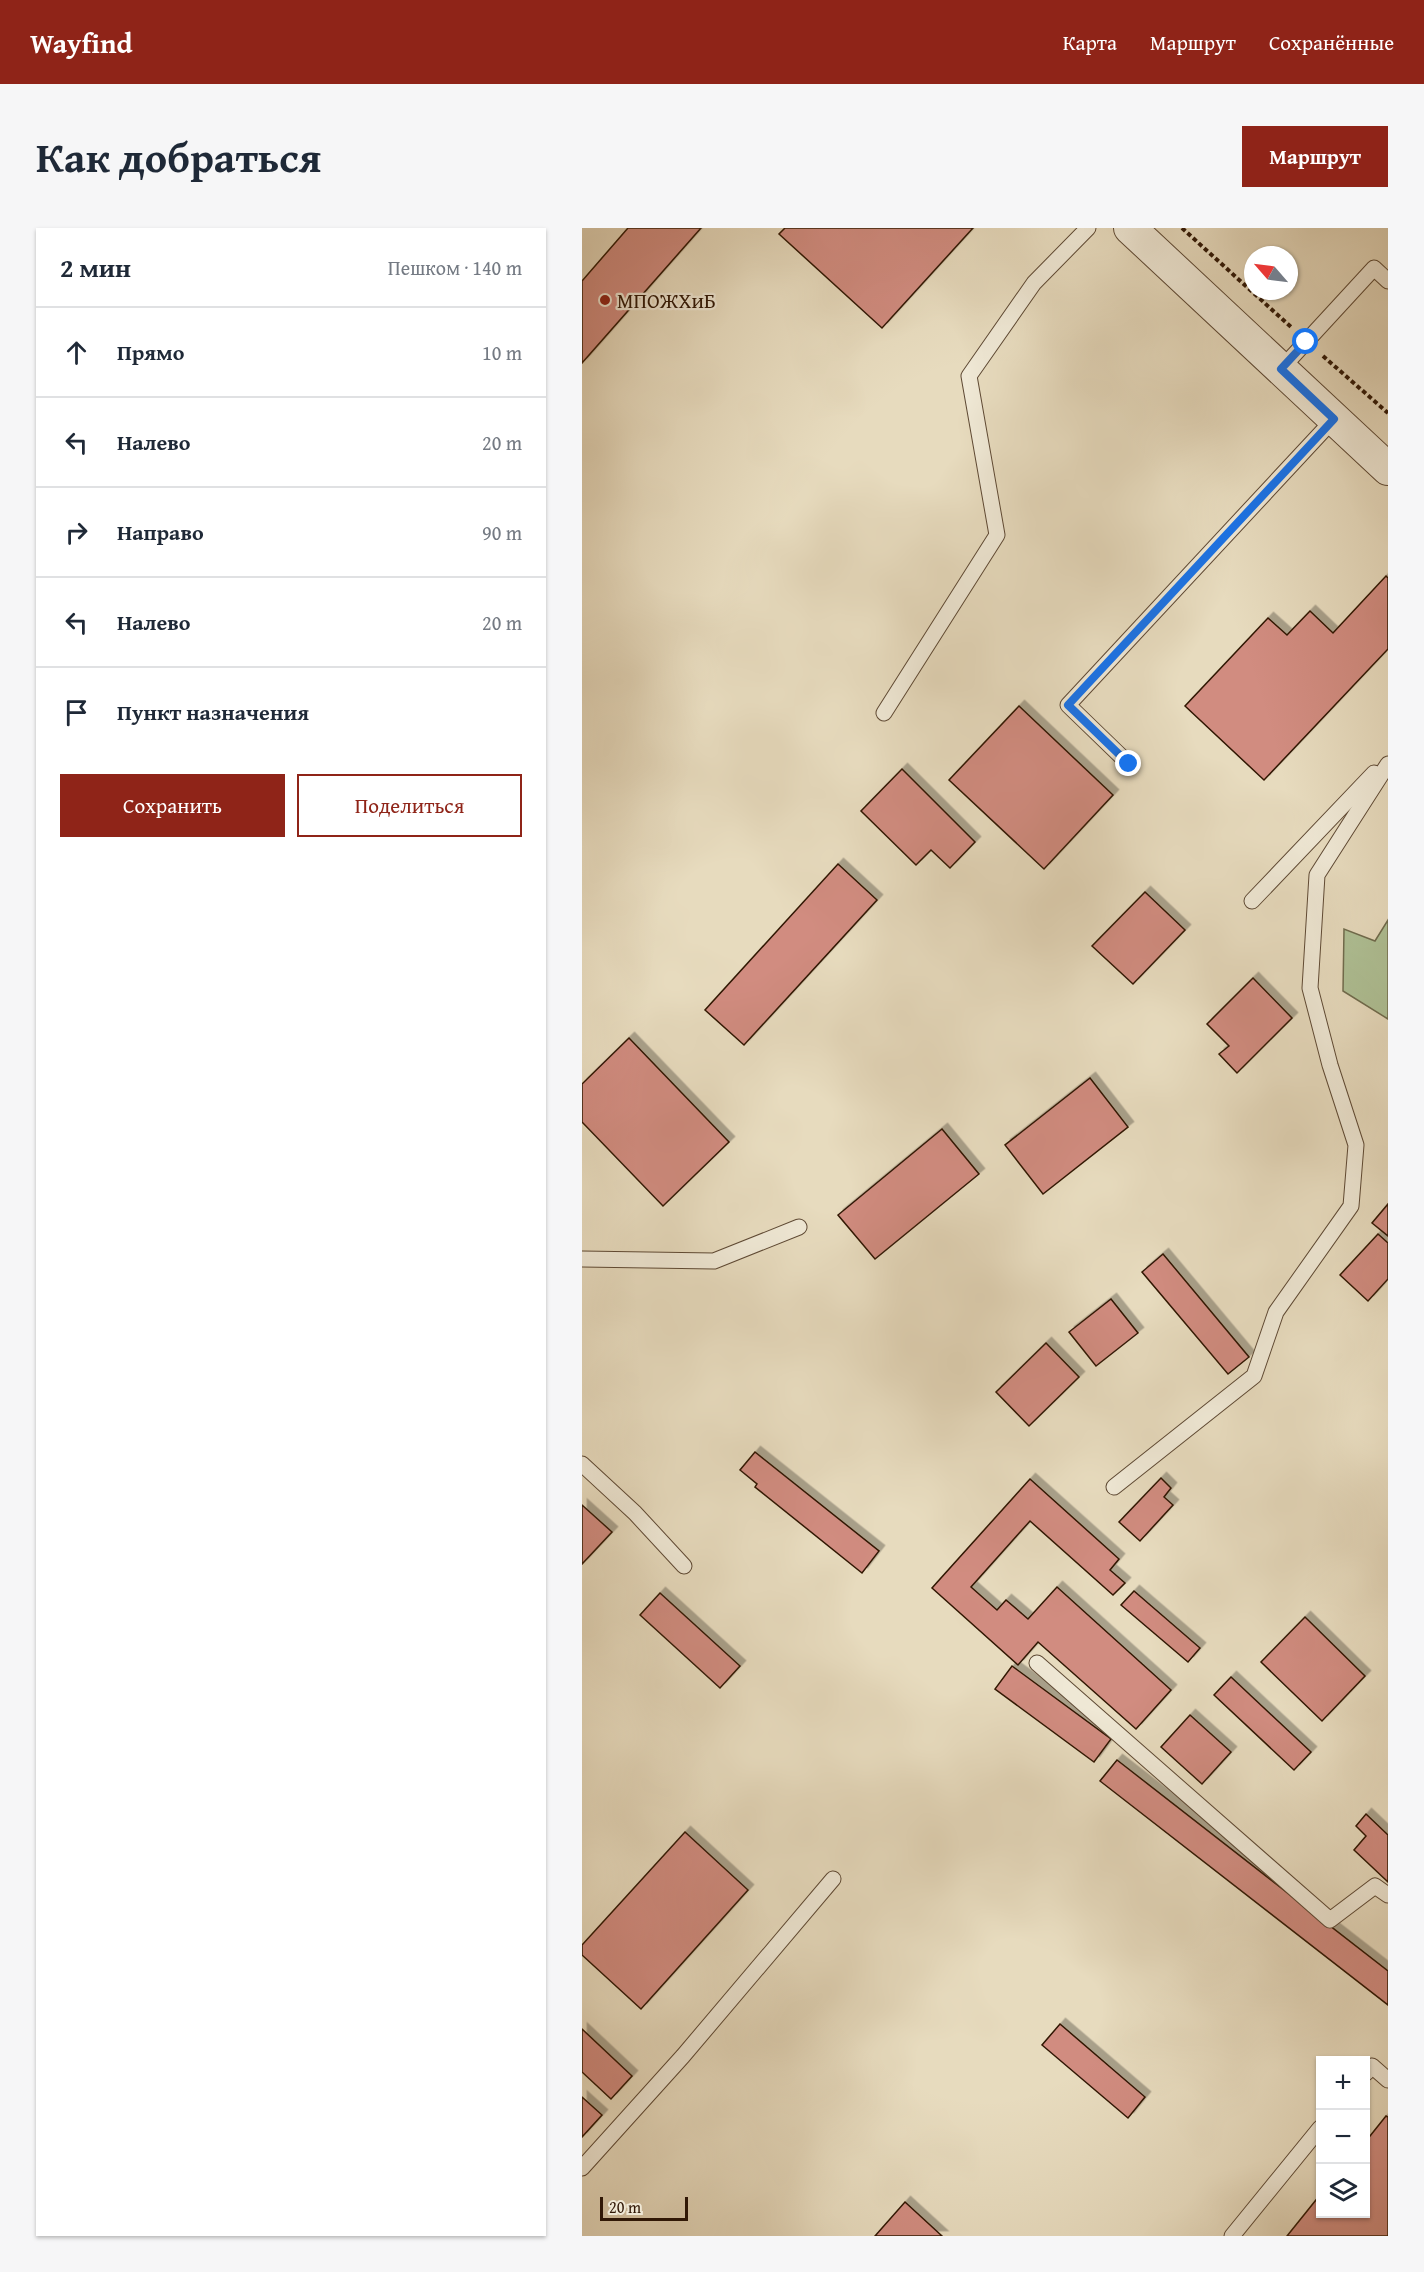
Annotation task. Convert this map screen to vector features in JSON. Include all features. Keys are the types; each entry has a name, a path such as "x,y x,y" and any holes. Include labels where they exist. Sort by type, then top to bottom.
{"street":[{"path":"1130,228 1388,469"}],"lane":[{"path":"884,713 998,535 969,376 1034,283 1088,228"},
{"path":"1281,369 1374,268 1388,281"},
{"path":"1129,764 1068,705 1334,419"},
{"path":"1252,902 1388,758"},
{"path":"1114,1487 1254,1376 1276,1312 1351,1206 1356,1145 1330,1065 1311,988 1317,875 1388,764"},
{"path":"582,1259 714,1261 799,1227"},
{"path":"582,1464 635,1514 684,1566"},
{"path":"1037,1663 1330,1920 1375,1886 1388,1895"},
{"path":"582,2168 683,2056 834,1879"},
{"path":"1370,2068 1372,2066 1388,2079"},
{"path":"1232,2236 1316,2133"}],"path":[{"path":"1182,228 1306,342 1388,413"}],"green space":[{"path":"1388,920 1388,1019 1343,991 1344,929 1375,941"}],"building":[{"path":"628,228 701,228 582,363 582,281"},
{"path":"785,228 973,228 882,328 779,234"},
{"path":"1386,576 1388,578 1388,649 1264,780 1185,706 1268,618 1287,635 1310,611 1333,633"},
{"path":"1019,706 1113,795 1044,869 949,780"},
{"path":"902,769 975,842 950,868 931,850 916,865 861,811"},
{"path":"838,864 877,900 744,1045 705,1010"},
{"path":"1145,892 1185,930 1133,984 1092,946"},
{"path":"1253,978 1292,1018 1237,1073 1219,1054 1229,1046 1207,1024"},
{"path":"629,1038 729,1142 663,1206 582,1122 582,1084"},
{"path":"1090,1078 1128,1127 1043,1194 1005,1145"},
{"path":"942,1129 979,1174 875,1259 838,1215"},
{"path":"1388,1204 1388,1236 1372,1223"},
{"path":"1378,1234 1388,1243 1388,1279 1368,1301 1340,1275"},
{"path":"1163,1254 1249,1357 1228,1374 1142,1272"},
{"path":"1111,1299 1138,1333 1096,1366 1069,1332"},
{"path":"1046,1343 1079,1377 1029,1426 996,1392"},
{"path":"755,1452 879,1551 862,1573 755,1487 757,1484 740,1470"},
{"path":"1161,1478 1171,1488 1164,1497 1173,1505 1140,1541 1119,1522"},
{"path":"1030,1479 1119,1559 1110,1570 1125,1583 1113,1595 1030,1521 971,1587 997,1610 1006,1600 1028,1619 1057,1587 1171,1690 1136,1729 1038,1642 1018,1665 932,1588"},
{"path":"582,1505 612,1532 582,1564"},
{"path":"1134,1591 1200,1648 1188,1662 1121,1605"},
{"path":"660,1593 740,1666 720,1688 640,1615"},
{"path":"1305,1617 1365,1676 1322,1721 1261,1662"},
{"path":"1012,1666 1111,1739 1094,1762 995,1689"},
{"path":"1231,1677 1311,1752 1294,1770 1214,1695"},
{"path":"1190,1715 1231,1752 1202,1784 1161,1747"},
{"path":"1117,1760 1388,1971 1388,2005 1100,1781"},
{"path":"1366,1814 1388,1835 1388,1882 1354,1850 1366,1836 1356,1826"},
{"path":"685,1832 748,1890 641,2009 582,1955 582,1945"},
{"path":"1060,2024 1145,2097 1128,2118 1042,2045"},
{"path":"582,2029 632,2076 611,2099 582,2072"},
{"path":"582,2097 602,2115 582,2137"},
{"path":"1386,2116 1388,2117 1388,2236 1287,2236 1316,2200 1316,2218 1370,2218 1370,2136"},
{"path":"905,2202 942,2236 875,2236"}],"place":[{"name":"МПОЖХиБ","path":"605,300"}],"route":[{"path":"1129,764 1068,705 1334,419 1281,369 1306,342"}]}
